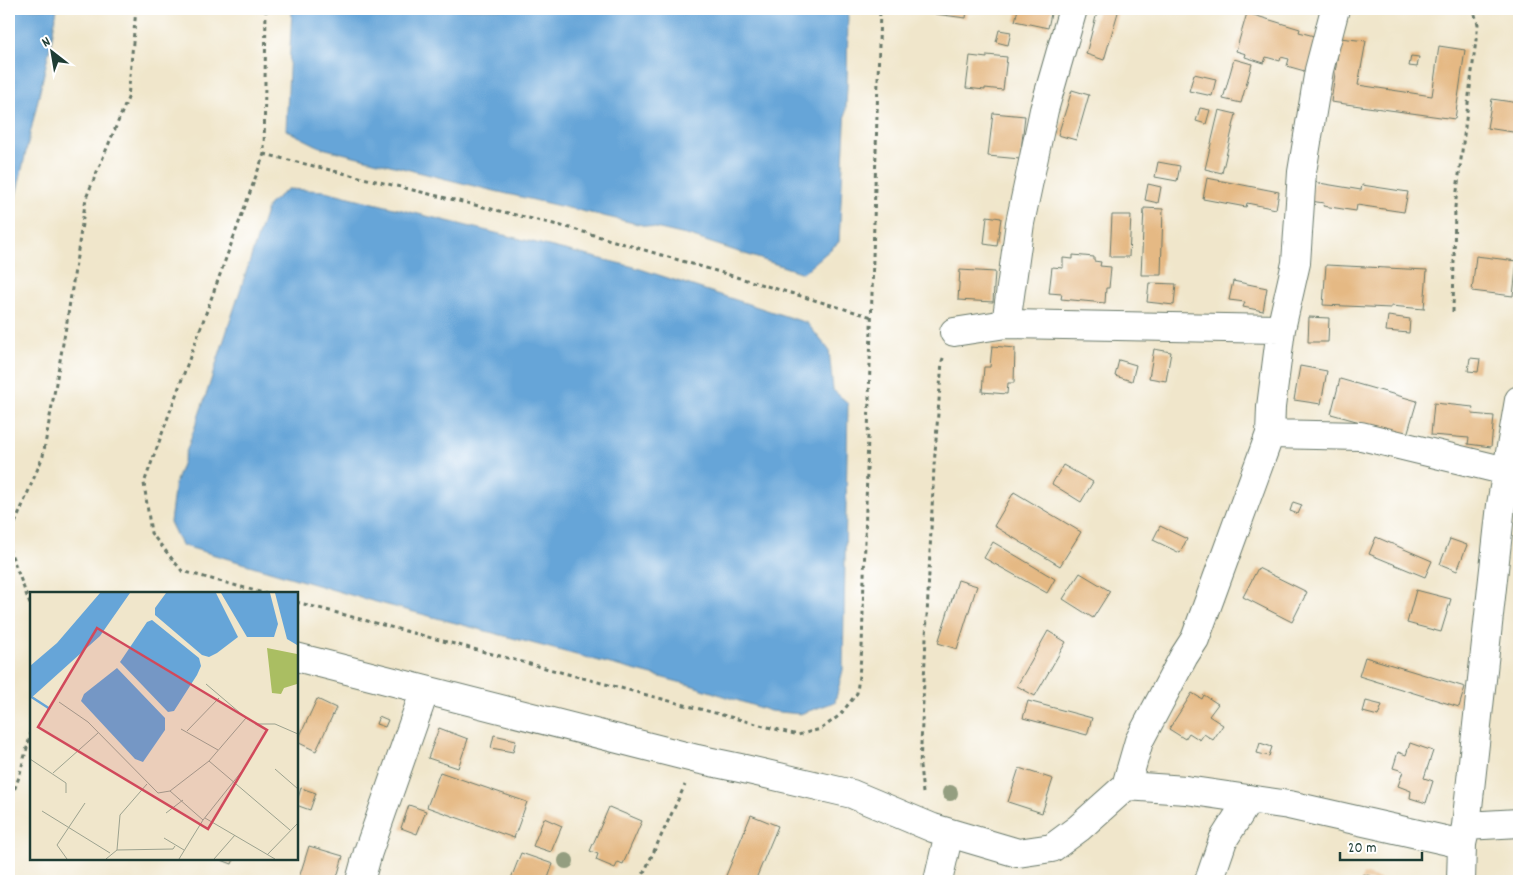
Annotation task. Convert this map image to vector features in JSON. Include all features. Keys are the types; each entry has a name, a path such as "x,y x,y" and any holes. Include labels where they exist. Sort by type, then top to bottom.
{"street":[{"path":"1006,324 1020,223 1044,110 1073,9"},
{"path":"298,658 697,759 852,794 941,830 1018,853 1052,848 1079,828 1126,786 1139,741 1195,639 1270,434 1271,407 1281,329 1296,263 1302,172 1319,70 1335,9"},
{"path":"954,332 1006,324 1281,329"},
{"path":"1461,881 1464,835 1501,506 1513,473 1519,400"},
{"path":"1270,434 1361,436 1513,473"},
{"path":"360,881 368,852 425,690"},
{"path":"1126,786 1186,790 1249,799 1464,835 1519,823"},
{"path":"1209,881 1223,840 1249,799"},
{"path":"938,881 941,830"}],"path":[{"path":"9,538 43,456 86,198 128,98 136,9"},
{"path":"260,592 182,571 151,533 144,483 264,154 266,9"},
{"path":"298,603 798,735 821,729 840,715 857,693 862,648 880,9"},
{"path":"1453,312 1454,207 1478,24 1473,9"},
{"path":"264,154 570,228 872,317"},
{"path":"941,830 925,802 920,757 934,466 942,361 954,332"},
{"path":"9,548 30,604"},
{"path":"9,804 19,777 30,737"},
{"path":"640,881 697,759"}],"water":[{"path":"9,9 57,9 15,200 9,216"},
{"path":"292,9 848,9 847,87 839,242 803,273 690,236 486,189 322,148 286,130"},
{"path":"288,189 325,191 634,267 807,323 829,350 833,390 848,403 843,670 835,702 800,714 770,711 690,685 361,598 181,545 170,522 175,484 268,205"}],"building":[{"path":"936,9 967,9 966,18 935,14"},
{"path":"1018,9 1052,9 1048,28 1015,21"},
{"path":"1098,9 1119,9 1104,60 1086,54"},
{"path":"1247,13 1300,29 1299,32 1318,37 1308,72 1287,66 1289,59 1281,57 1280,61 1266,57 1264,63 1245,57 1246,54 1236,51"},
{"path":"999,30 1011,32 1008,45 996,42"},
{"path":"1340,38 1366,41 1358,85 1432,96 1439,46 1465,50 1455,119 1331,102"},
{"path":"987,55 1007,57 1003,90 966,88 970,56 987,58"},
{"path":"1411,56 1419,57 1417,67 1409,66"},
{"path":"1234,59 1252,64 1241,103 1223,99"},
{"path":"1194,74 1216,79 1212,96 1189,91"},
{"path":"1072,90 1089,95 1076,140 1058,135"},
{"path":"1492,99 1519,103 1519,133 1487,128"},
{"path":"1200,108 1210,110 1206,124 1196,121"},
{"path":"1219,110 1236,114 1222,173 1205,169"},
{"path":"993,113 1025,116 1020,159 988,156"},
{"path":"1158,162 1180,166 1177,181 1155,177"},
{"path":"1207,178 1279,192 1276,209 1247,203 1246,207 1203,199"},
{"path":"1313,182 1361,190 1362,185 1408,192 1404,212 1357,205 1356,211 1323,206 1324,203 1310,201"},
{"path":"1148,184 1161,187 1158,203 1145,200"},
{"path":"1144,208 1163,209 1161,275 1141,275"},
{"path":"1112,215 1131,215 1129,257 1110,257"},
{"path":"987,216 1001,218 997,246 984,244"},
{"path":"1073,255 1094,257 1094,261 1101,262 1100,266 1111,267 1105,303 1061,299 1062,294 1049,293 1052,267 1063,268 1063,258 1073,259"},
{"path":"1476,256 1517,261 1513,296 1472,291"},
{"path":"1326,265 1427,270 1424,309 1391,306 1391,308 1323,305"},
{"path":"960,270 995,272 993,302 958,300"},
{"path":"1233,281 1267,288 1263,311 1243,307 1245,302 1229,300"},
{"path":"1149,283 1176,284 1174,305 1147,302"},
{"path":"1388,316 1410,319 1409,333 1386,331"},
{"path":"1309,317 1329,318 1328,342 1308,342"},
{"path":"992,346 1015,348 1014,383 1008,383 1007,394 982,392 984,367 990,367"},
{"path":"1154,349 1171,352 1166,381 1149,378"},
{"path":"1470,358 1480,359 1478,372 1468,371"},
{"path":"1119,360 1136,365 1132,381 1115,376"},
{"path":"1300,366 1327,371 1321,404 1294,400"},
{"path":"1340,379 1417,401 1407,435 1331,414"},
{"path":"1434,403 1473,407 1472,414 1494,416 1491,447 1468,444 1469,438 1431,435"},
{"path":"1063,465 1093,482 1081,502 1052,484"},
{"path":"1014,492 1081,532 1060,566 994,526"},
{"path":"1293,502 1302,505 1298,514 1290,511"},
{"path":"1160,526 1187,539 1180,553 1153,540"},
{"path":"1376,537 1432,561 1425,577 1369,554"},
{"path":"1450,539 1467,545 1457,571 1440,564"},
{"path":"993,542 1055,579 1047,593 984,558"},
{"path":"1258,568 1307,592 1292,622 1243,597"},
{"path":"1080,573 1110,591 1093,618 1063,599"},
{"path":"958,580 977,586 957,649 938,643"},
{"path":"1416,590 1451,599 1441,632 1407,623"},
{"path":"1048,631 1066,642 1035,696 1017,686"},
{"path":"1365,657 1465,687 1459,707 1359,676"},
{"path":"1192,693 1202,699 1204,695 1218,704 1209,716 1223,725 1213,740 1204,734 1200,740 1189,733 1185,739 1169,729"},
{"path":"317,699 336,708 316,751 298,742"},
{"path":"1028,701 1092,718 1087,735 1023,718"},
{"path":"1366,701 1382,705 1378,716 1363,712"},
{"path":"379,716 388,720 385,727 376,724"},
{"path":"439,728 468,739 458,768 428,758"},
{"path":"494,735 516,740 513,752 491,748"},
{"path":"1260,743 1272,747 1269,756 1257,753"},
{"path":"1410,743 1433,751 1424,778 1433,781 1426,803 1410,798 1411,791 1398,786 1403,771 1393,768 1398,752 1406,755"},
{"path":"1019,768 1053,779 1042,813 1008,802"},
{"path":"440,772 527,802 514,838 427,807"},
{"path":"301,788 316,793 310,810 298,806"},
{"path":"409,805 426,811 417,834 401,828"},
{"path":"609,807 642,821 623,864 618,862 615,868 596,860 598,854 590,851"},
{"path":"751,815 778,826 755,881 733,881 725,878"},
{"path":"544,818 562,826 551,852 533,846"},
{"path":"309,846 343,856 336,881 298,881"},
{"path":"521,853 553,864 547,881 510,881"},
{"path":"222,860 234,860 232,864"},
{"path":"1363,874 1386,881 1361,881"}]}
